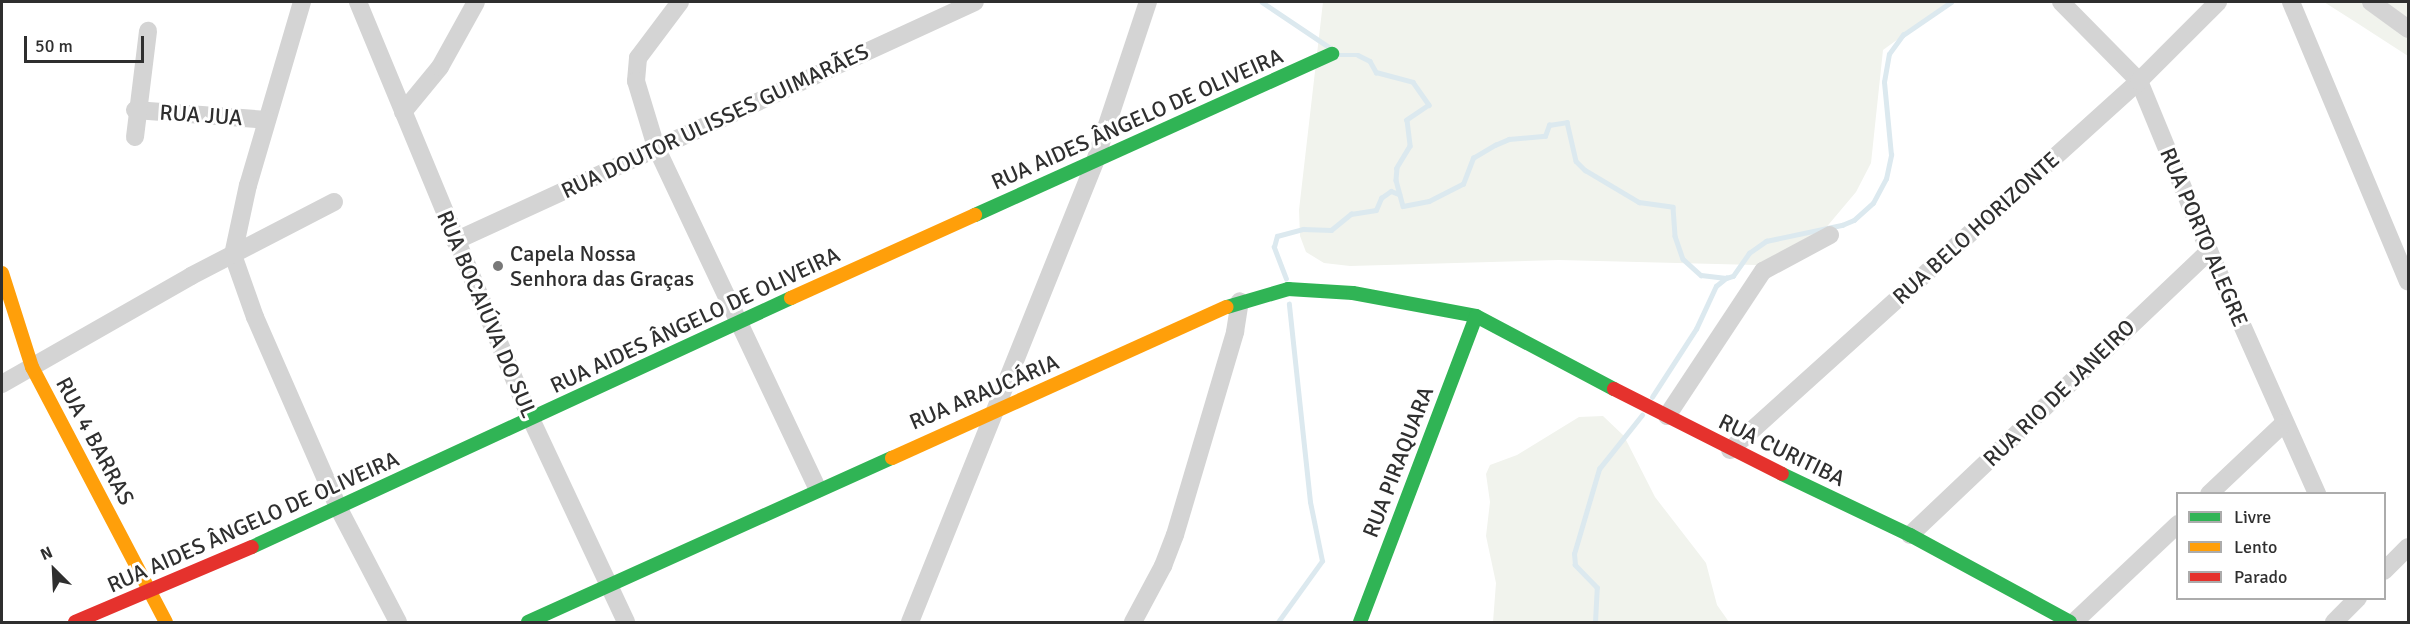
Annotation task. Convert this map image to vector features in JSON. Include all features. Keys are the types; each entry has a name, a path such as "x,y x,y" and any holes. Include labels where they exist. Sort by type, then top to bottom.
{"street":[{"path":"302,2 248,185 233,255 255,317 339,509 398,622"},
{"name":"RUA BOCAIÚVA DO SUL","path":"358,2 455,241 531,419 610,583 626,622"},
{"path":"402,112 440,67 476,2"},
{"path":"680,2 638,58 636,81 656,147 818,489"},
{"name":"RUA DOUTOR ULISSES GUIMARÃES","path":"455,241 975,2"},
{"path":"910,622 1095,161 1148,2"},
{"name":"RUA PORTO ALEGRE","path":"2061,2 2139,81 2209,251 2316,492"},
{"name":"RUA BELO HORIZONTE","path":"1730,450 2139,81 2218,2"},
{"path":"2291,2 2409,282"},
{"path":"2371,2 2409,29"},
{"path":"135,137 135,110 148,31"},
{"name":"RUA AIDES ÂNGELO DE OLIVEIRA","path":"75,622 339,509 739,321 1332,54"},
{"name":"RUA JUA","path":"135,110 267,120"},
{"path":"2,384 233,255 334,202"},
{"path":"1666,416 1763,271 1830,235"},
{"name":"RUA RIO DE JANEIRO","path":"1910,535 2209,251"},
{"name":"RUA 4 BARRAS","path":"2,273 32,367 166,622"},
{"name":"RUA ARAUCÁRIA","path":"528,622 996,408 1240,301 1274,290 1353,293 1476,316"},
{"path":"1133,622 1163,566 1175,535 1234,332 1240,301"},
{"name":"RUA CURITIBA","path":"1476,316 1730,450 1910,535 2072,622"},
{"name":"RUA PIRAQUARA","path":"1360,622 1476,316"},
{"path":"2211,492 2284,423"},
{"path":"2072,622 2176,526"},
{"path":"2386,570 2409,547"},
{"path":"2334,622 2354,600"}],"shaded area":[{"path":"1323,2 1949,2 1883,50 1871,163 1856,192 1824,230 1781,260 1756,265 1559,260 1350,266 1324,263 1306,252 1300,236 1299,210"},
{"path":"2324,2 2408,2 2408,56 2357,23"},
{"path":"1603,416 1624,436 1655,497 1706,563 1717,605 1729,622 1493,622 1496,583 1486,536 1490,502 1486,474 1490,465 1517,455 1579,417"}],"waterway":[{"path":"1262,2 1329,47"},
{"path":"1340,55 1358,55 1370,61 1376,72 1413,82 1429,105 1407,120 1410,146 1397,168 1396,180 1403,206 1429,201 1463,184 1473,158 1495,145 1509,139 1545,136 1549,125 1567,122 1576,161 1585,170 1639,202 1673,207 1675,236 1683,259 1701,275 1726,278 1733,276 1749,253 1766,241 1842,225 1854,220 1873,203 1886,179 1891,155 1884,82 1889,54 1903,35 1951,2"},
{"path":"1286,279 1274,247 1277,236 1303,229 1331,230 1351,214 1376,210 1381,198 1391,191 1399,194"},
{"path":"1652,397 1696,329 1716,286 1726,278"},
{"path":"1278,622 1322,561 1310,502 1289,304"},
{"path":"1595,622 1597,588 1575,565 1574,554 1599,469 1642,415"}],"traffic: fast":[{"path":"975,215 1332,54"},
{"path":"1227,307 1288,289 1353,293 1476,316 1614,389"},
{"path":"252,547 791,298"},
{"path":"1360,622 1476,316"},
{"path":"528,622 892,458"},
{"path":"1782,474 1910,535 2070,622"}],"traffic: slow":[{"path":"791,298 975,215"},
{"path":"2,273 32,367 166,622"},
{"path":"892,458 1227,307"}],"traffic: jam":[{"path":"1614,389 1782,474"},
{"path":"75,622 252,547"}],"place":[{"name":"Capela Nossa Senhora das Graças","path":"498,266"}]}
